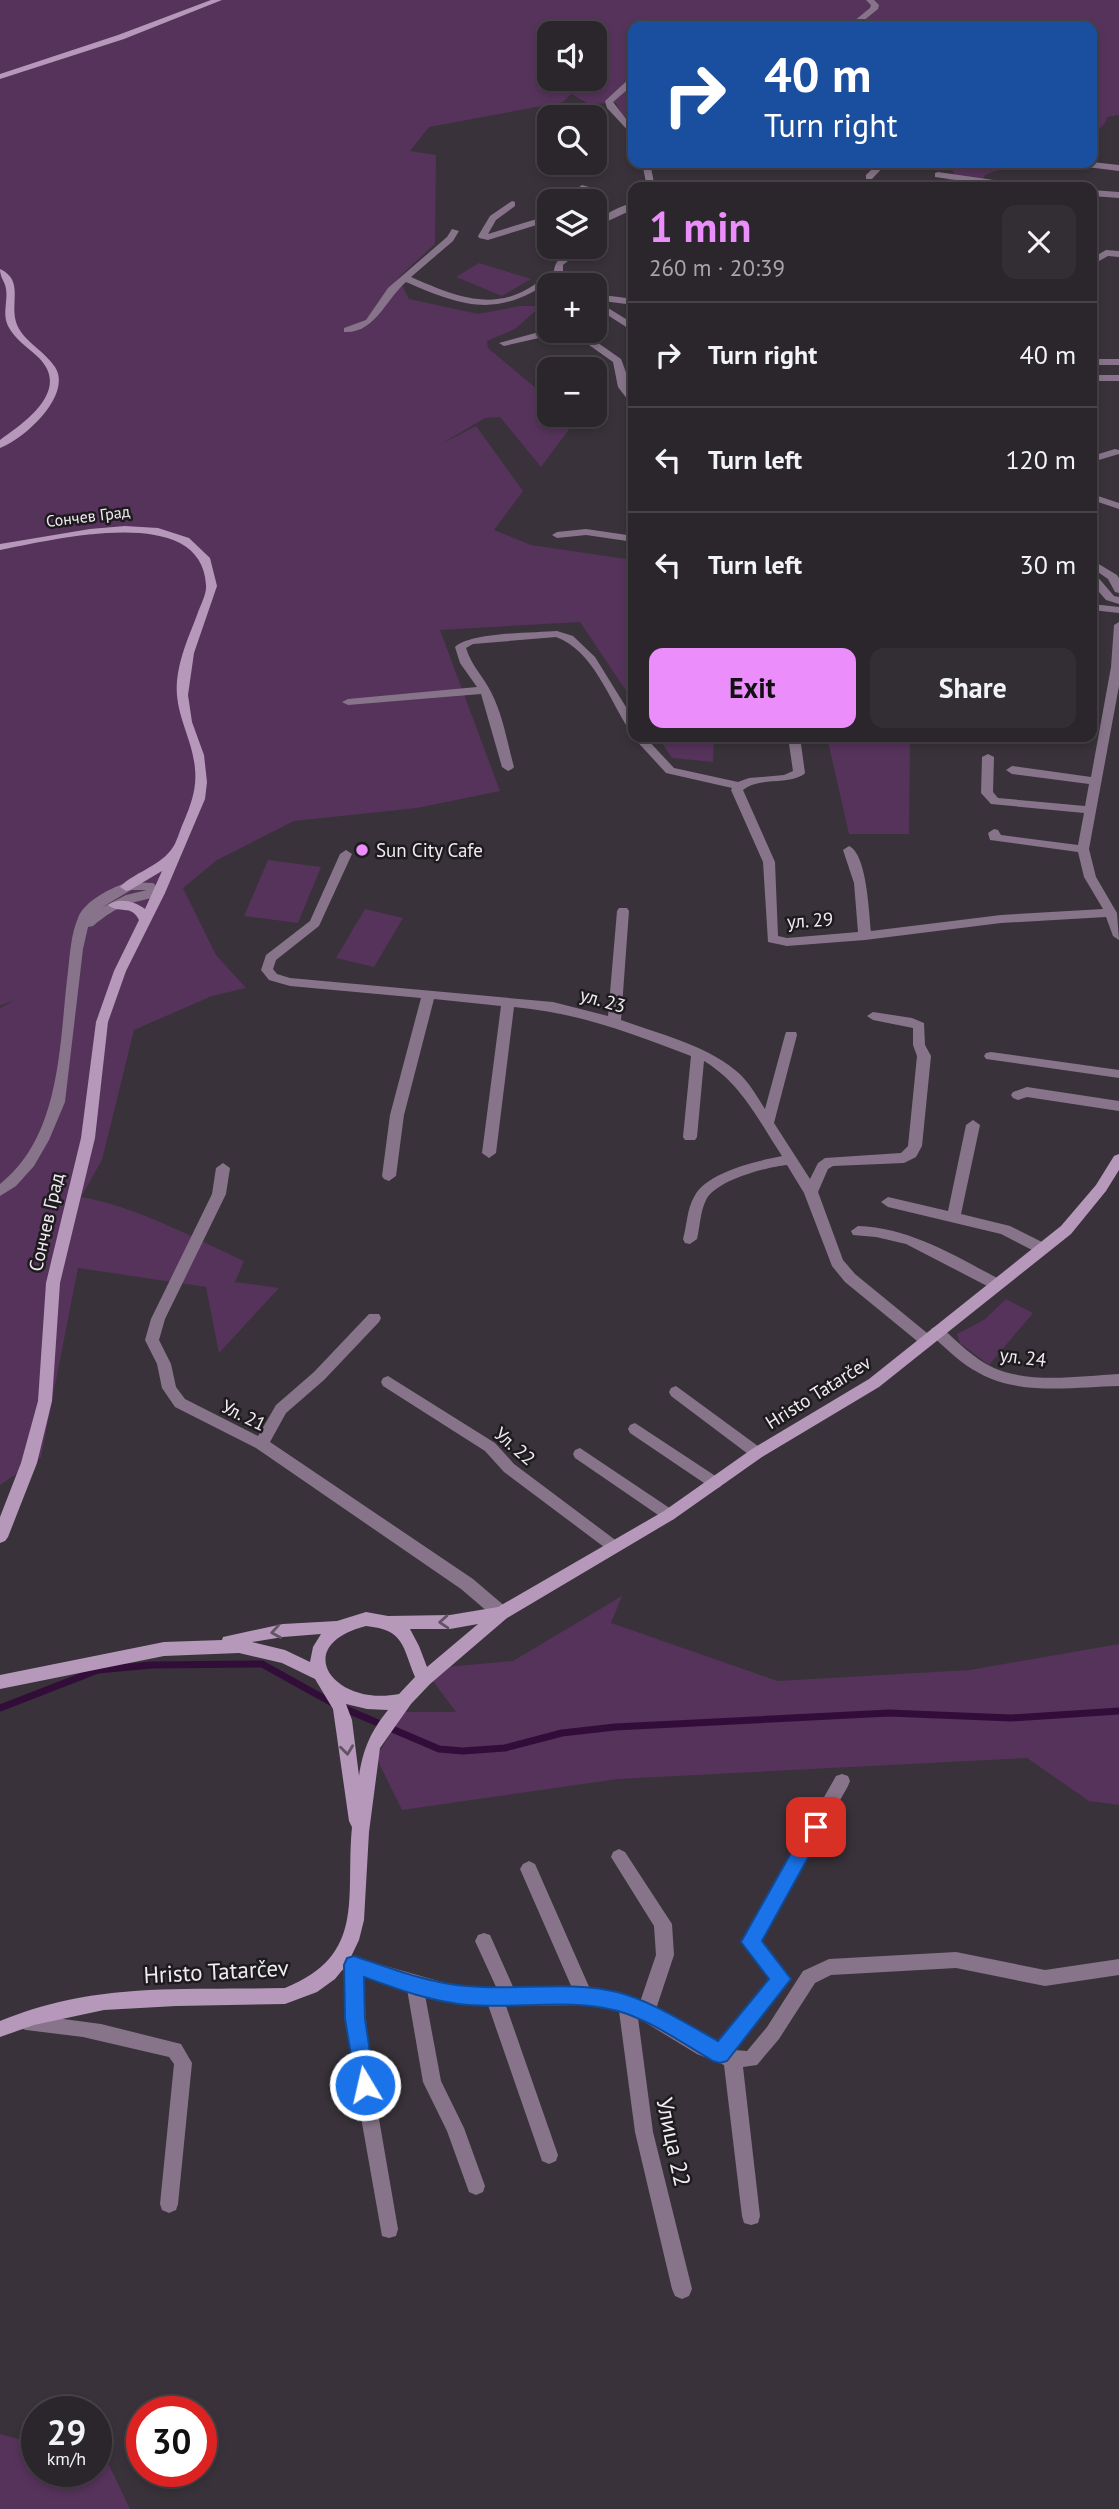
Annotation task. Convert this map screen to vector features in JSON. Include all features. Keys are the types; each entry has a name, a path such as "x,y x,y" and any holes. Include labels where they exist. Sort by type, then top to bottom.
{"main road":[{"path":"0,77 121,37 218,0"},
{"path":"0,272 10,281 13,290 9,318 14,329 46,360 55,376 55,390 47,405 31,422 0,445"},
{"name":"Сончев Град","path":"0,547 120,529 148,529 170,534 192,544 208,561 212,586 185,666 182,697 201,756 203,783 191,823 120,971 102,1022 89,1138 53,1283 45,1401 29,1463 0,1537"},
{"path":"127,887 154,872 180,846"},
{"path":"114,905 134,906 142,911 145,920"},
{"name":"Hristo Tatarčev","path":"424,1679 501,1613 669,1516 757,1453 857,1394 1066,1230 1084,1211 1119,1159"},
{"name":"Hristo Tatarčev","path":"386,1621 450,1622 501,1613"},
{"path":"0,1682 164,1649 215,1647 260,1649 285,1657 323,1680 349,1700 377,1703 405,1699 424,1679 412,1642 397,1626 386,1621 356,1620 338,1628 322,1644 318,1654 323,1680"},
{"path":"215,1647 274,1631 313,1626 338,1628"},
{"name":"Hristo Tatarčev","path":"323,1680 341,1707 360,1836"},
{"name":"Hristo Tatarčev","path":"0,2029 56,2009 104,2001 285,1996 310,1989 347,1963 358,1906 360,1836 372,1748 405,1699"}],"street":[{"path":"858,21 874,9 875,5 870,0"},
{"path":"628,84 610,101 610,106 628,123"},
{"path":"1097,165 1119,168"},
{"path":"869,177 878,168"},
{"path":"938,175 987,182"},
{"path":"1097,193 1119,195"},
{"path":"512,204 494,218 482,236 488,237 537,222"},
{"path":"607,218 628,208"},
{"path":"347,330 369,322 391,290 450,239 455,231"},
{"path":"1097,259 1106,253 1119,254"},
{"path":"558,272 559,264 565,259"},
{"path":"406,278 449,295 486,303 516,298 537,290"},
{"path":"607,299 628,301"},
{"path":"607,311 628,325"},
{"path":"504,343 537,335"},
{"path":"594,343 618,362 628,393"},
{"path":"1097,362 1119,362"},
{"path":"1097,378 1119,378"},
{"path":"1097,457 1115,452"},
{"path":"1097,499 1119,506"},
{"path":"557,535 586,532 628,538"},
{"path":"1097,567 1113,578 1119,590"},
{"path":"1097,583 1110,598 1119,601"},
{"path":"1097,608 1119,610"},
{"path":"1119,625 1117,667 1083,849 1090,877 1112,907 1119,936"},
{"path":"508,767 483,690 468,671 460,647 463,644 513,636 564,635 587,652 628,719"},
{"path":"348,702 483,690"},
{"path":"644,742 670,771 739,786 797,775 800,770 795,742"},
{"path":"988,757 987,793 995,801 1089,810"},
{"path":"1012,770 1095,781"},
{"name":"ул. 29","path":"739,786 739,798 769,862 772,939 787,942 865,936 1112,907"},
{"path":"994,833 1000,839 1083,849"},
{"path":"849,850 860,883 865,936"},
{"name":"ул. 23","path":"346,854 315,923 270,958 267,970 273,977 290,982 428,997 553,1006 614,1022 698,1054 732,1074 791,1160 811,1192 838,1262 850,1278 932,1336"},
{"path":"0,1191 17,1180 29,1165 50,1125 58,1102 82,922 90,910 108,896 127,887 149,886 159,893"},
{"path":"82,931 114,905 138,896 159,893"},
{"path":"614,1022 623,911"},
{"path":"389,1176 397,1115 428,997"},
{"path":"489,1153 508,1002"},
{"path":"811,1192 823,1166 830,1161 904,1158 911,1154 915,1146 924,1056 919,1045 919,1026 912,1022 873,1016"},
{"path":"766,1125 791,1035"},
{"path":"690,1138 698,1054"},
{"path":"991,1056 1119,1074"},
{"path":"1018,1095 1034,1093 1119,1106"},
{"path":"953,1218 973,1125"},
{"path":"690,1239 701,1196 708,1187 771,1162 791,1160"},
{"name":"Ул. 21","path":"223,1168 219,1194 163,1307 152,1340 164,1364 169,1388 180,1403 261,1444 444,1568 501,1613"},
{"path":"888,1202 1005,1230 1041,1248"},
{"path":"858,1231 877,1230 898,1236 996,1284"},
{"path":"261,1444 281,1409 319,1376 374,1318"},
{"name":"ул. 24","path":"932,1336 998,1376 1070,1381 1119,1380"},
{"name":"Ул. 22","path":"388,1382 490,1447 509,1468 613,1546"},
{"path":"676,1392 757,1453"},
{"path":"635,1429 715,1483"},
{"path":"580,1454 669,1516"},
{"path":"751,2216 727,2057 781,1979 751,1942 842,1781"},
{"path":"619,1857 663,1924 665,1955 646,2011"},
{"path":"529,1869 585,1997"},
{"path":"484,1941 549,2155"},
{"path":"389,2229 360,2061 347,1963 415,1986 502,1998 585,1997 627,2004 646,2011 727,2057 751,2059 773,2033 809,1977 829,1967 956,1960 1045,1978 1119,1967"},
{"path":"415,1986 432,2082 455,2128 476,2186"},
{"name":"Улица 22","path":"627,2004 644,2132 682,2289"},
{"path":"18,2021 84,2027 174,2050 181,2055 183,2063 169,2204"}],"shaded area":[{"path":"0,0 1119,0 1119,115 1107,117 1097,132 1097,21 628,21 628,116 624,117 616,103 589,104 571,94 563,102 429,127 410,151 436,155 435,244 398,278 409,299 478,314 520,306 537,306 537,310 515,329 487,341 488,348 537,389 537,427 571,427 541,467 500,417 485,418 441,444 476,426 523,491 494,530 531,545 628,559 628,694 580,622 440,630 500,791 417,808 294,821 217,860 183,888 216,955 246,988 212,996 134,1030 102,1160 81,1197 144,1215 244,1261 235,1282 279,1288 219,1353 206,1287 78,1268 41,1457 0,1485 0,1008 15,1000 0,1006"},
{"path":"950,168 1004,168 985,175 982,182 945,182 954,173"},
{"path":"479,263 531,279 502,296 456,277"},
{"path":"661,742 714,742 713,762 672,758"},
{"path":"828,742 910,742 909,834 849,834"},
{"path":"268,860 321,867 298,923 244,916"},
{"path":"365,909 403,918 374,967 336,958"},
{"path":"1006,1299 1033,1313 989,1365 960,1343 957,1334 984,1320"},
{"path":"622,1596 611,1623 778,1681 970,1670 1119,1644 1119,1805 1089,1801 1027,1758 618,1779 402,1810 376,1757 404,1712 456,1712 424,1669 513,1661"},
{"path":"0,2434 21,2440 21,2487 112,2487 112,2471 130,2509 0,2509"}],"waterway":[{"path":"0,1708 98,1670 152,1665 262,1664 334,1704"},
{"path":"343,1708 439,1749 463,1751 505,1748 562,1733 615,1727 889,1713 1011,1718 1119,1711"}],"place":[{"name":"Sun City Cafe","path":"362,850"}],"route":[{"path":"365,2085 355,2019 354,1965 415,1986 466,1996 585,1997 615,2001 646,2011 720,2054 781,1979 751,1942 816,1827"}]}
